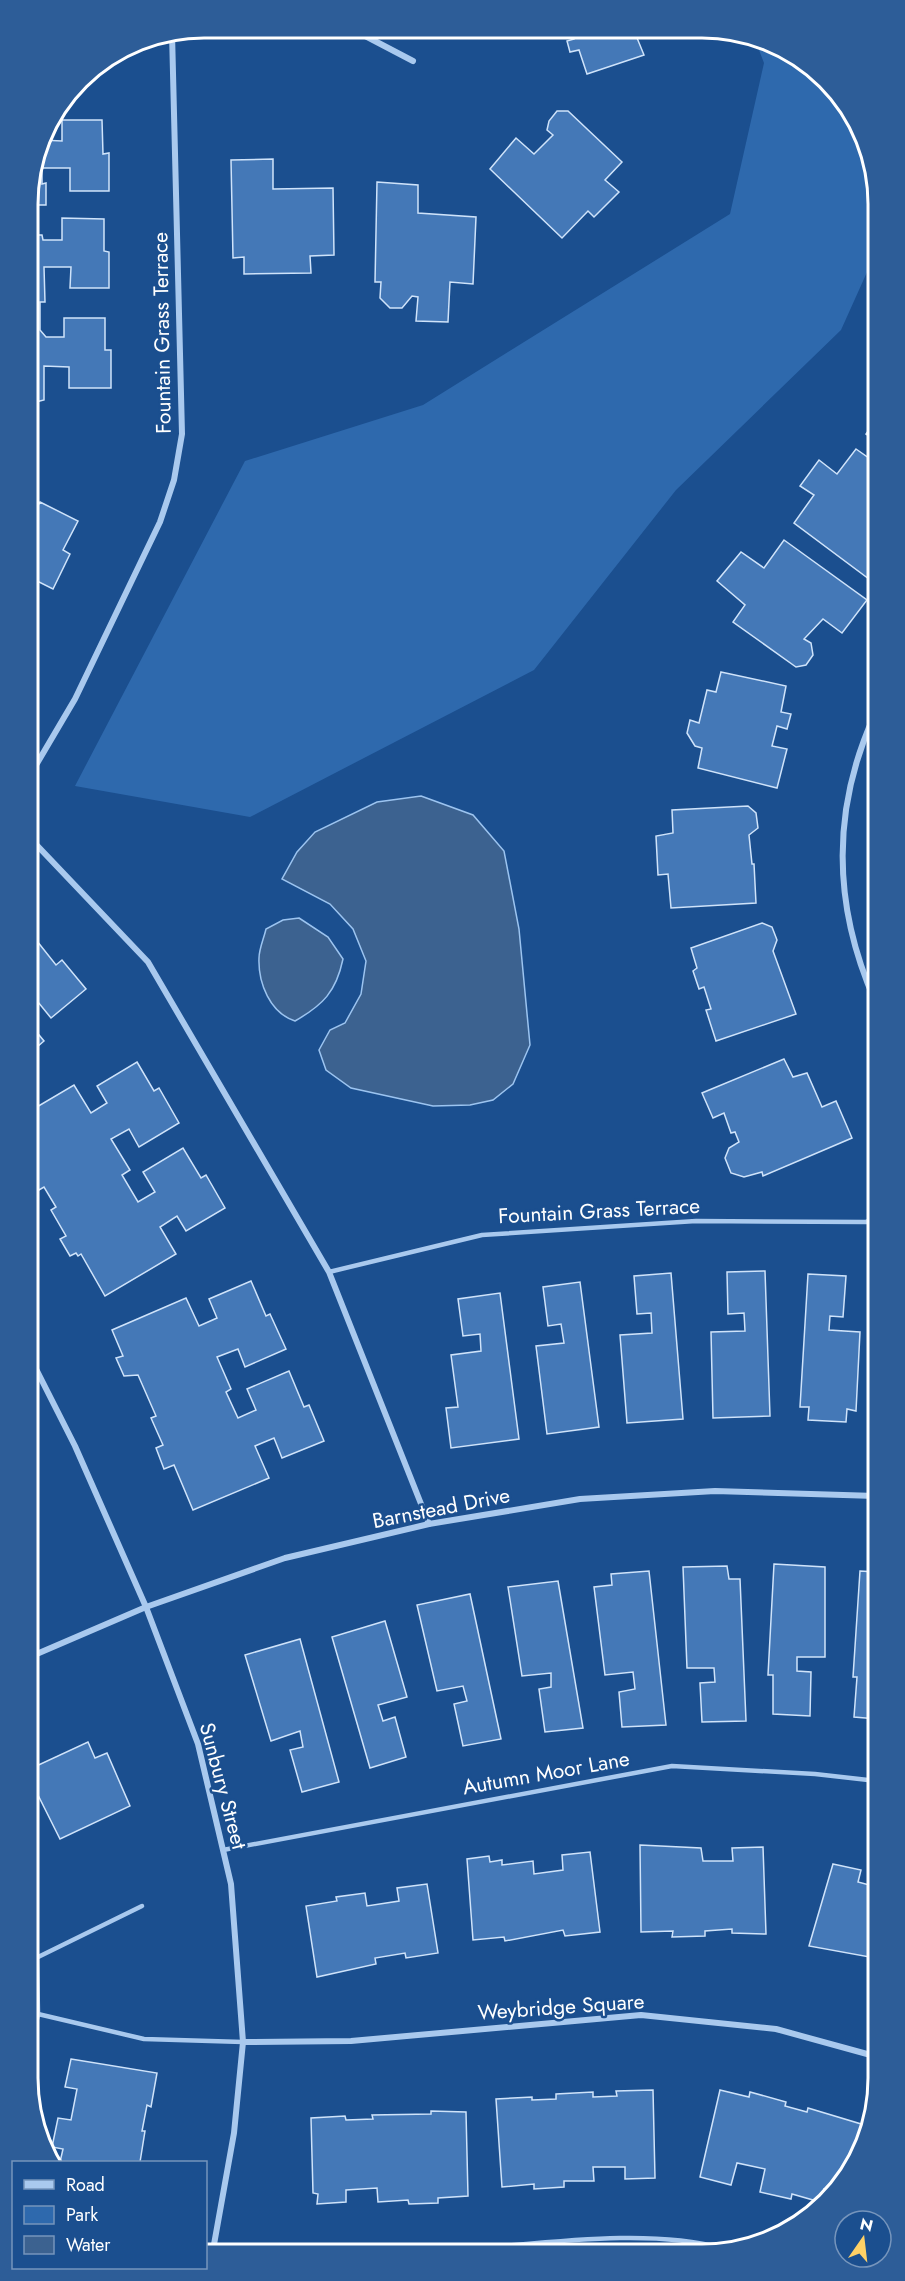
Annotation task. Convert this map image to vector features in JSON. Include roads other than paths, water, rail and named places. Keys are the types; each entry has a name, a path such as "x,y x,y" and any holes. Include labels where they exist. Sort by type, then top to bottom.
{"street":[{"path":"368,38 413,61"},
{"name":"Fountain Grass Terrace","path":"38,762 75,699 116,615 160,522 174,480 182,434 172,41"},
{"path":"868,730 858,751 846,803 843,848 844,901 857,962 868,986"},
{"path":"38,846 148,962 329,1272 429,1524"},
{"name":"Sunbury Street","path":"38,1373 75,1446 146,1607 198,1744 231,1884 243,2042 234,2133 214,2244"},
{"name":"Barnstead Drive","path":"38,1653 146,1607 285,1558 429,1524 579,1499 715,1491 867,1496"},
{"name":"Weybridge Square","path":"243,2042 351,2040 641,2015 776,2029 867,2054"}],"lane":[{"name":"Fountain Grass Terrace","path":"329,1272 482,1235 696,1221 867,1222"},
{"name":"Autumn Moor Lane","path":"223,1850 672,1766 815,1774 867,1780"},
{"path":"38,1958 142,1906"},
{"path":"38,2014 144,2039 243,2042"},
{"path":"552,2244 618,2240 696,2241 706,2244"}],"water":[{"path":"421,796 473,815 504,851 519,929 530,1045 513,1084 493,1100 470,1105 433,1106 351,1088 326,1070 319,1050 330,1030 345,1023 361,994 366,961 353,929 330,904 282,879 297,852 315,832 377,802"},
{"path":"299,918 328,937 343,959 336,980 327,996 321,1003 295,1021 279,1011 267,996 259,968 259,958 266,929 283,920"}]}
